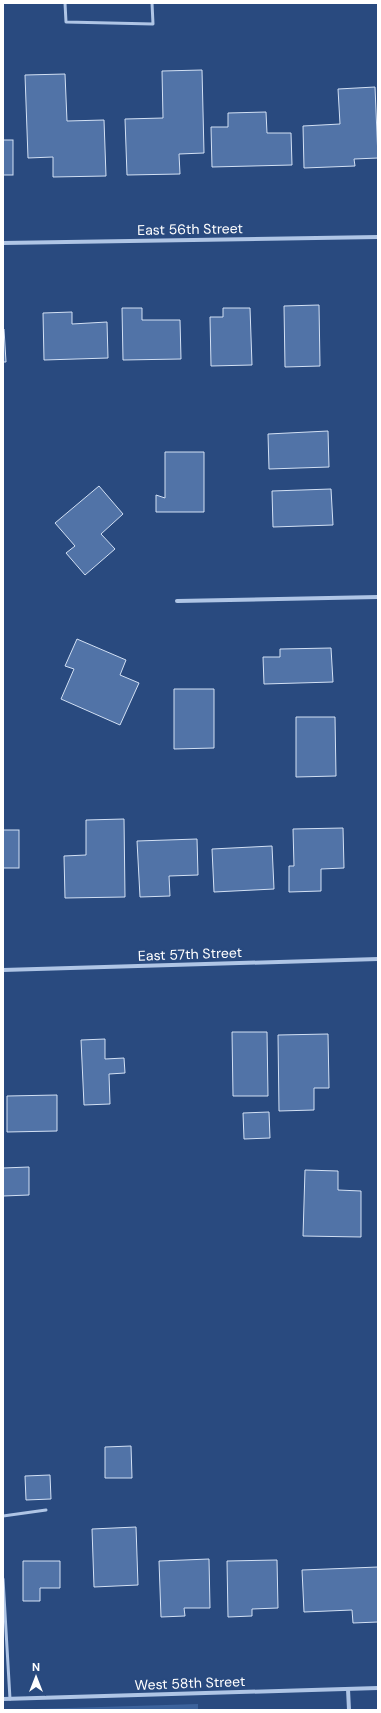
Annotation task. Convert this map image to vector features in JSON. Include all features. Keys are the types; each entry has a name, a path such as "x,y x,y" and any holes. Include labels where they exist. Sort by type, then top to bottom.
{"street":[{"name":"East 56th Street","path":"3,243 378,238"},
{"path":"177,601 378,598"},
{"name":"East 57th Street","path":"3,970 378,960"},
{"name":"West 58th Street","path":"3,1699 378,1688"},
{"path":"348,1689 349,1710"}],"lane":[{"path":"65,3 66,22 153,24 152,3"},
{"path":"3,1516 46,1510"},
{"path":"3,1578 10,1699"}],"shaded area":[{"path":"198,1704 198,1710 3,1710"}],"building":[{"path":"202,70 204,153 179,154 180,174 127,175 125,119 163,118 162,71"},
{"path":"65,74 67,121 104,120 106,176 53,177 53,157 28,158 25,75"},
{"path":"375,87 378,158 354,159 355,166 304,168 303,126 340,124 338,89"},
{"path":"266,112 267,133 291,133 292,165 212,167 211,127 228,127 228,113"},
{"path":"3,140 13,140 13,175 3,175"},
{"path":"319,305 320,366 285,367 284,306"},
{"path":"122,308 142,308 142,320 180,320 181,359 123,360"},
{"path":"223,308 250,308 252,365 211,366 210,317 223,317"},
{"path":"72,312 72,324 107,322 108,358 44,360 43,313"},
{"path":"4,329 6,362 3,362"},
{"path":"328,431 329,467 269,469 268,434"},
{"path":"165,452 204,452 204,512 156,512 156,495 165,498"},
{"path":"99,486 123,514 101,534 115,549 85,575 66,553 75,546 55,523"},
{"path":"331,489 333,525 273,527 272,491"},
{"path":"77,639 126,660 120,675 139,683 120,725 61,699 74,669 65,666"},
{"path":"331,648 333,682 264,684 263,657 280,657 280,649"},
{"path":"174,689 214,689 214,748 174,749"},
{"path":"296,717 335,717 336,776 296,777"},
{"path":"124,819 125,897 65,898 64,856 86,855 86,820"},
{"path":"343,828 344,868 321,869 321,891 289,892 289,866 294,866 293,829"},
{"path":"3,830 19,830 19,868 3,868"},
{"path":"197,839 198,875 169,876 170,896 140,897 137,841"},
{"path":"272,846 274,889 214,892 212,849"},
{"path":"232,1032 267,1032 268,1096 233,1096"},
{"path":"328,1034 329,1088 314,1088 314,1110 279,1111 278,1035"},
{"path":"105,1039 105,1059 124,1058 125,1073 109,1074 110,1104 84,1105 81,1040"},
{"path":"57,1095 57,1131 7,1132 7,1096"},
{"path":"269,1112 270,1138 244,1139 243,1113"},
{"path":"29,1167 29,1195 3,1196 3,1168"},
{"path":"305,1170 338,1171 338,1190 361,1191 361,1237 303,1236"},
{"path":"131,1446 132,1478 105,1478 105,1447"},
{"path":"50,1475 51,1499 26,1500 25,1476"},
{"path":"136,1527 138,1585 94,1587 92,1529"},
{"path":"209,1559 210,1608 184,1608 185,1616 161,1617 159,1561"},
{"path":"277,1560 278,1608 252,1609 252,1616 228,1617 227,1561"},
{"path":"23,1561 60,1561 60,1588 40,1588 40,1601 23,1601"},
{"path":"378,1567 378,1622 353,1623 352,1610 304,1612 302,1570"}]}
